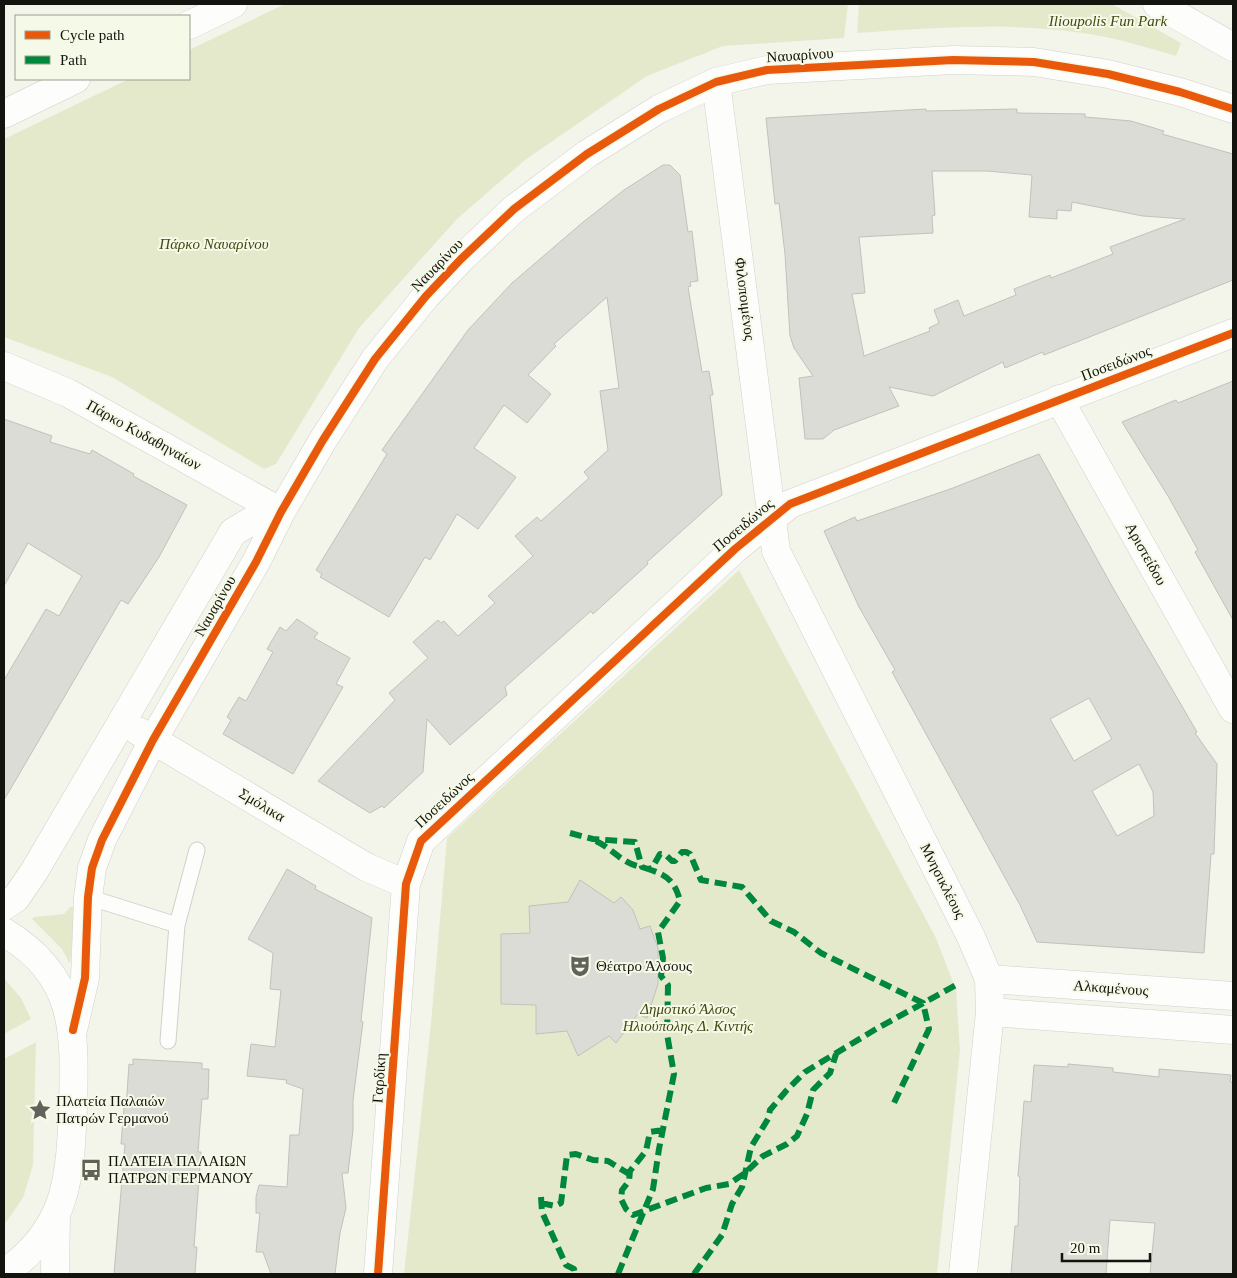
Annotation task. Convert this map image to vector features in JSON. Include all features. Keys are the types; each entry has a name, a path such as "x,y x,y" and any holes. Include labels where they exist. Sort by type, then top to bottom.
{"street":[{"path":"190,25 233,4"},
{"path":"1158,4 1233,47"},
{"name":"Ναυαρίνου","path":"73,1030 85,978 88,897 92,868 102,840 153,740 256,562 281,512 323,440 375,359 426,296 461,259 514,209 587,154 659,109 716,82 767,70 953,60 1034,62 1108,74 1180,92 1233,109"},
{"path":"4,114 74,80"},
{"name":"Φιλοποιμένος","path":"716,82 773,516"},
{"name":"Ποσειδώνος","path":"406,884 421,841 730,552 790,504 1059,399 1233,334"},
{"name":"Πάρκο Κυδαθηναίων","path":"4,366 68,393 281,512"},
{"name":"Αριστείδου","path":"1059,399 1233,709"},
{"name":"Ναυαρίνου","path":"4,906 16,898 35,870 233,532 255,519 281,512"},
{"name":"Μνησικλέους","path":"773,516 776,551 971,937 989,979 990,1012 963,1274"},
{"name":"Σμόλικα","path":"122,721 366,867 406,884"},
{"name":"Γαρδίκη","path":"378,1274 406,884"},
{"path":"4,932 35,955 52,977 65,1003 73,1030 74,1057 70,1170 56,1214 40,1241 19,1264 4,1274"},
{"name":"Αλκαμένους","path":"989,979 1233,996"},
{"path":"990,1012 1233,1030"},
{"path":"55,1274 56,1214"}],"lane":[{"path":"168,1041 177,925 197,850"},
{"path":"88,897 177,925"}],"green space":[{"name":"Πάρκο Ναυαρίνου","path":"285,4 848,4 844,38 723,46 647,76 525,160 457,219 359,328 276,464 264,469 112,377 4,337 4,139 127,80 190,80 190,50"},
{"name":"Ilioupolis Fun Park","path":"859,4 1112,4 1181,43 1176,56 1105,37 1036,28 976,27 857,33"},
{"name":"Δημοτικό Άλσος Ηλιούπολης Δ. Κιντής","path":"739,570 936,938 956,990 960,1050 937,1274 404,1274 431,1023 447,838"},
{"path":"70,907 74,907 75,912 70,964 62,949 32,919 34,917 64,914"},
{"path":"4,978 21,998 31,1019 4,1034"},
{"path":"36,1042 33,1165 23,1198 4,1225 4,1059"}],"building":[{"path":"926,109 926,111 1017,109 1017,113 1085,114 1085,117 1131,121 1164,131 1162,134 1233,154 1233,280 1044,355 1043,352 1005,368 1003,362 933,396 889,387 899,406 834,430 823,439 805,439 799,378 813,376 794,348 790,336 785,254 779,203 775,204 766,118","holes":["932,171 987,171 1032,175 1029,217 1057,219 1057,210 1071,211 1072,202 1143,216 1185,219 1110,247 1113,254 1051,278 1050,275 1014,289 1016,295 964,316 958,300 934,310 939,323 929,328 930,331 864,356 852,294 865,293 859,237 933,233 932,216 935,215"]},
{"path":"663,165 670,165 680,175 688,232 692,231 698,281 690,282 691,286 688,287 702,372 709,371 713,395 710,395 722,495 647,562 648,564 593,614 591,611 505,687 507,695 450,745 427,719 423,772 384,808 382,806 370,813 318,781 395,700 389,693 428,658 413,642 438,620 441,623 444,621 458,636 495,603 488,596 533,556 515,536 537,517 541,521 589,478 584,472 608,450 600,391 619,388 607,297 554,344 556,346 528,375 551,394 527,423 504,405 474,448 516,477 478,529 457,514 430,560 425,557 389,617 320,577 322,574 316,570 387,454 382,450 468,330 512,283 582,223 624,190"},
{"path":"1233,381 1233,620 1195,552 1198,550 1168,496 1122,422 1176,400 1178,403"},
{"path":"4,419 52,436 50,442 90,454 92,450 134,474 133,476 187,505 159,557 128,604 121,600 4,800 4,680 46,609 59,616 82,576 28,543 4,586"},
{"path":"1039,454 1113,588 1197,732 1195,733 1217,764 1214,854 1211,854 1204,953 1037,942 1020,905 892,672 895,670 859,607 824,531 855,517 857,521 953,488","holes":["1089,698 1112,739 1074,761 1050,719","1139,764 1153,792 1154,816 1117,836 1092,791"]},
{"path":"297,619 318,633 314,638 350,658 336,684 343,687 293,774 223,734 231,720 227,717 239,697 246,701 273,652 267,649 280,627 286,631"},
{"path":"287,869 316,886 315,889 372,918 361,1021 363,1022 353,1100 353,1130 348,1173 342,1173 346,1208 340,1233 335,1274 271,1274 263,1252 256,1252 260,1213 256,1213 256,1197 259,1185 287,1187 290,1135 299,1135 303,1089 286,1083 287,1080 247,1076 251,1044 275,1047 281,990 270,989 273,953 248,939"},
{"name":"Θέατρο Άλσους","path":"580,880 614,903 621,897 633,910 640,929 650,926 658,948 658,984 647,1018 638,1014 616,1043 609,1036 578,1056 567,1031 536,1034 536,1005 501,1004 501,934 530,933 529,906 568,902"},
{"path":"133,1059 202,1063 202,1069 209,1069 208,1099 202,1099 198,1152 201,1152 194,1247 197,1247 195,1274 114,1274 125,1144 121,1144 124,1108 126,1108 129,1064 133,1065"},
{"path":"1068,1064 1113,1068 1113,1072 1159,1077 1159,1069 1231,1075 1230,1082 1233,1082 1233,1274 1150,1274 1155,1223 1110,1220 1106,1274 1011,1274 1015,1226 1018,1226 1020,1177 1018,1176 1024,1101 1031,1102 1034,1065 1068,1067"}],"marked path":[{"path":"570,833 593,839 635,842 642,867 648,869 652,868 660,854 666,855 672,861 675,861 682,852 686,852 690,854 701,880 742,887 771,921 794,932 821,953 923,1003 929,1029 894,1103"},
{"path":"596,841 623,860 642,867"},
{"path":"618,1274 653,1189 674,1074 667,1034 668,985 661,976 663,958 658,932 680,901 673,884 665,876 648,869"},
{"path":"694,1274 722,1235 732,1204 742,1187 751,1147 768,1119 770,1110 786,1091 805,1072 876,1029 958,984"},
{"path":"663,1130 650,1132 646,1151 630,1171 629,1181 622,1190 621,1199 626,1209 633,1215 706,1188 729,1184 745,1173 763,1156 787,1144 797,1136 807,1114 813,1090 830,1073 836,1054"},
{"path":"541,1203 555,1206 561,1203 567,1155 576,1154 593,1160 608,1161 629,1174"},
{"path":"541,1197 542,1212 566,1265 574,1269 575,1274"}],"cycle path":[{"path":"73,1030 85,978 88,897 92,868 102,840 153,740 256,562 281,512 323,440 375,359 426,296 461,259 514,209 587,154 659,109 716,82 767,70 953,60 1034,62 1108,74 1180,92 1233,109"},
{"path":"378,1274 406,884 421,841 735,549 790,504 1233,333"}],"place":[{"name":"Θέατρο Άλσους","path":"580,966"},
{"name":"Πλατεία Παλαιών Πατρών Γερμανού","path":"40,1110"},
{"name":"ΠΛΑΤΕΙΑ ΠΑΛΑΙΩΝ ΠΑΤΡΩΝ ΓΕΡΜΑΝΟΥ","path":"91,1170"}]}
